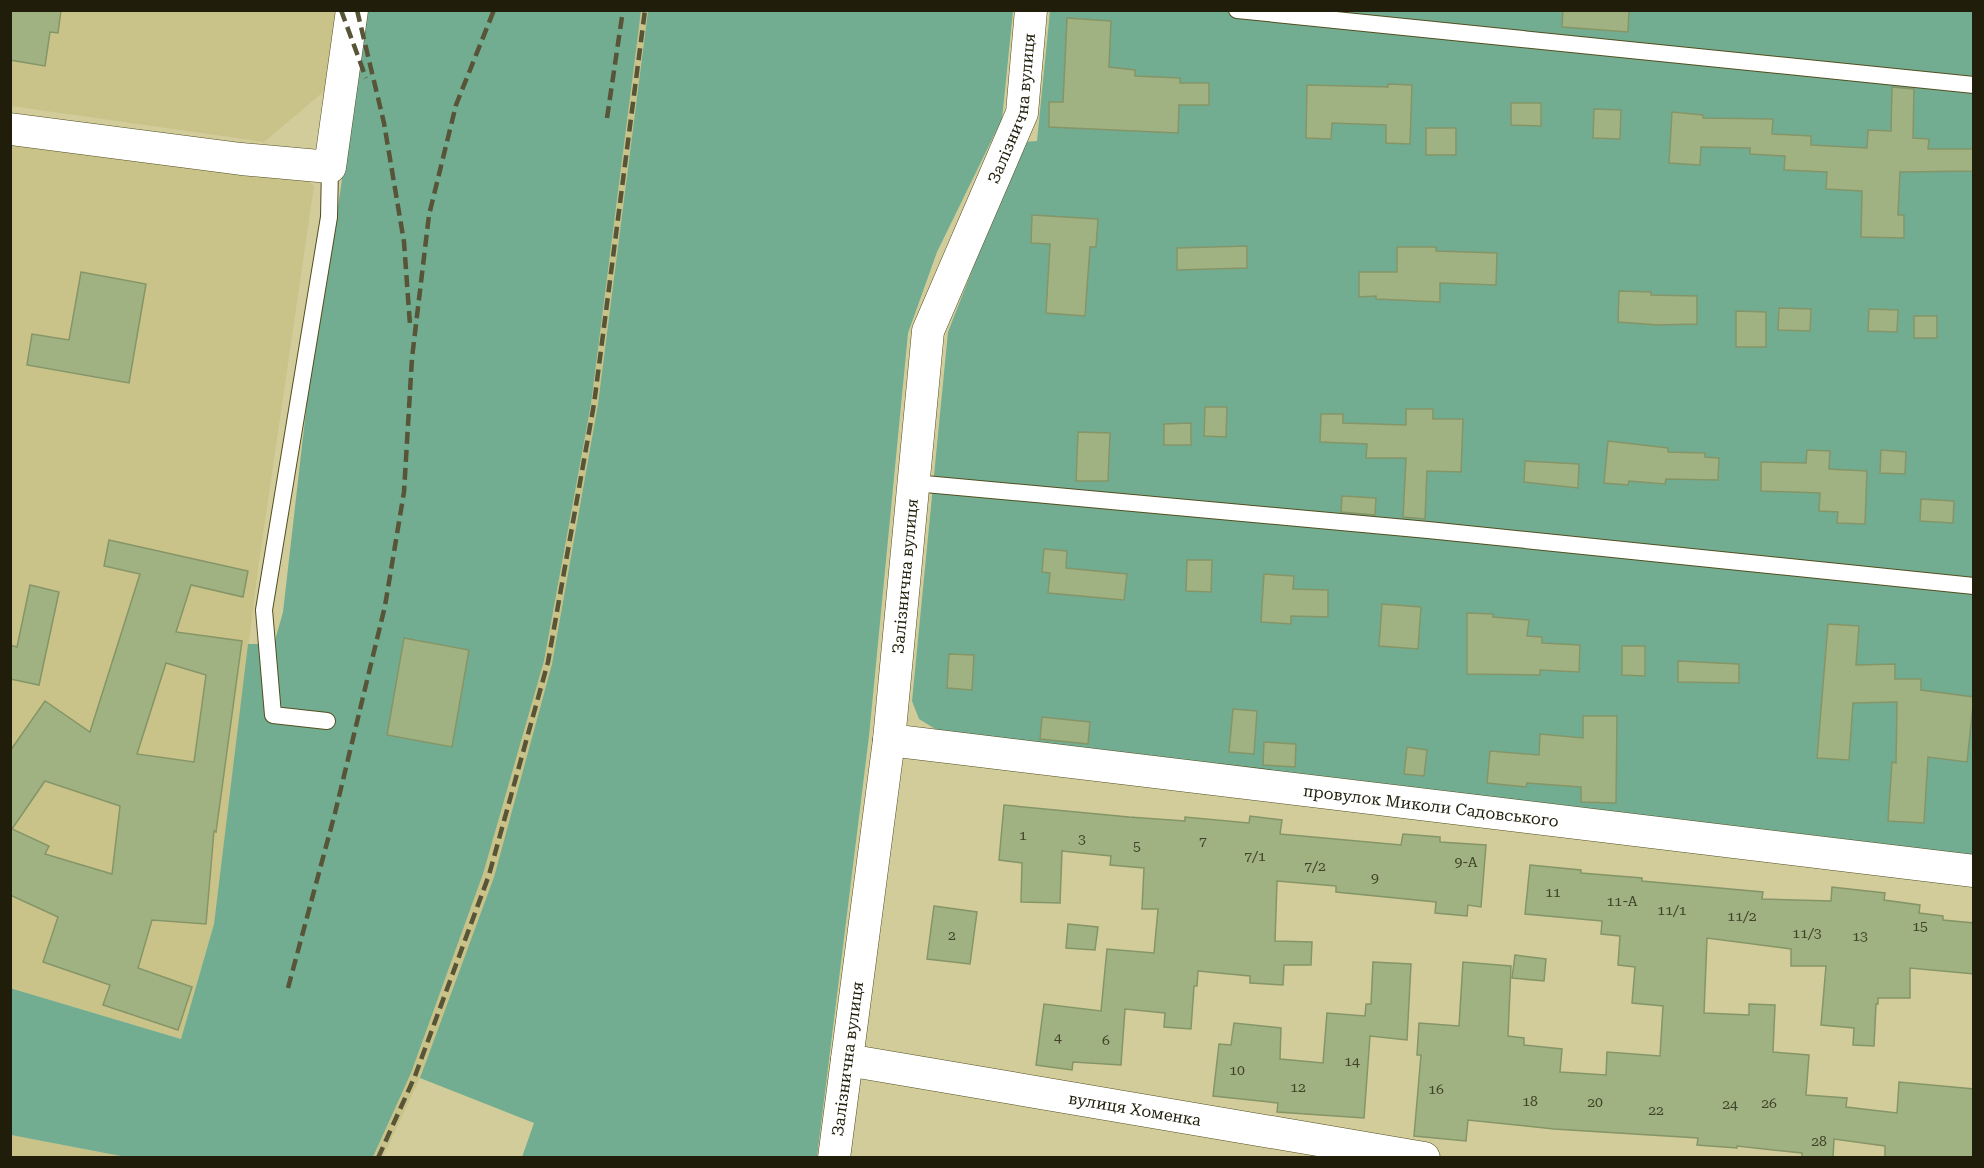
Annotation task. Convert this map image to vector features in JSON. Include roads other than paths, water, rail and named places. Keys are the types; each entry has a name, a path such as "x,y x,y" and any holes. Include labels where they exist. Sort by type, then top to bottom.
{"street":[{"path":"10,129 241,159 330,167 352,10"},
{"name":"Залізнична вулиця","path":"834,1158 889,740 928,331 1022,113 1030,10"},
{"name":"провулок Миколи Садовського","path":"889,740 1974,871"},
{"name":"вулиця Хоменка","path":"847,1060 1424,1158"}],"lane":[{"path":"1238,10 1974,85"},
{"path":"327,721 273,715 264,610 329,217 330,167"},
{"path":"914,483 1428,530 1974,586"}],"railway":[{"path":"341,10 366,78"},
{"path":"357,10 384,123 404,242 410,325"},
{"path":"288,988 335,813 385,606 404,492 412,358 429,215 456,105 494,10"},
{"path":"607,118 623,10"},
{"path":"378,1158 415,1076 489,875 548,662 594,404 645,10"}]}
